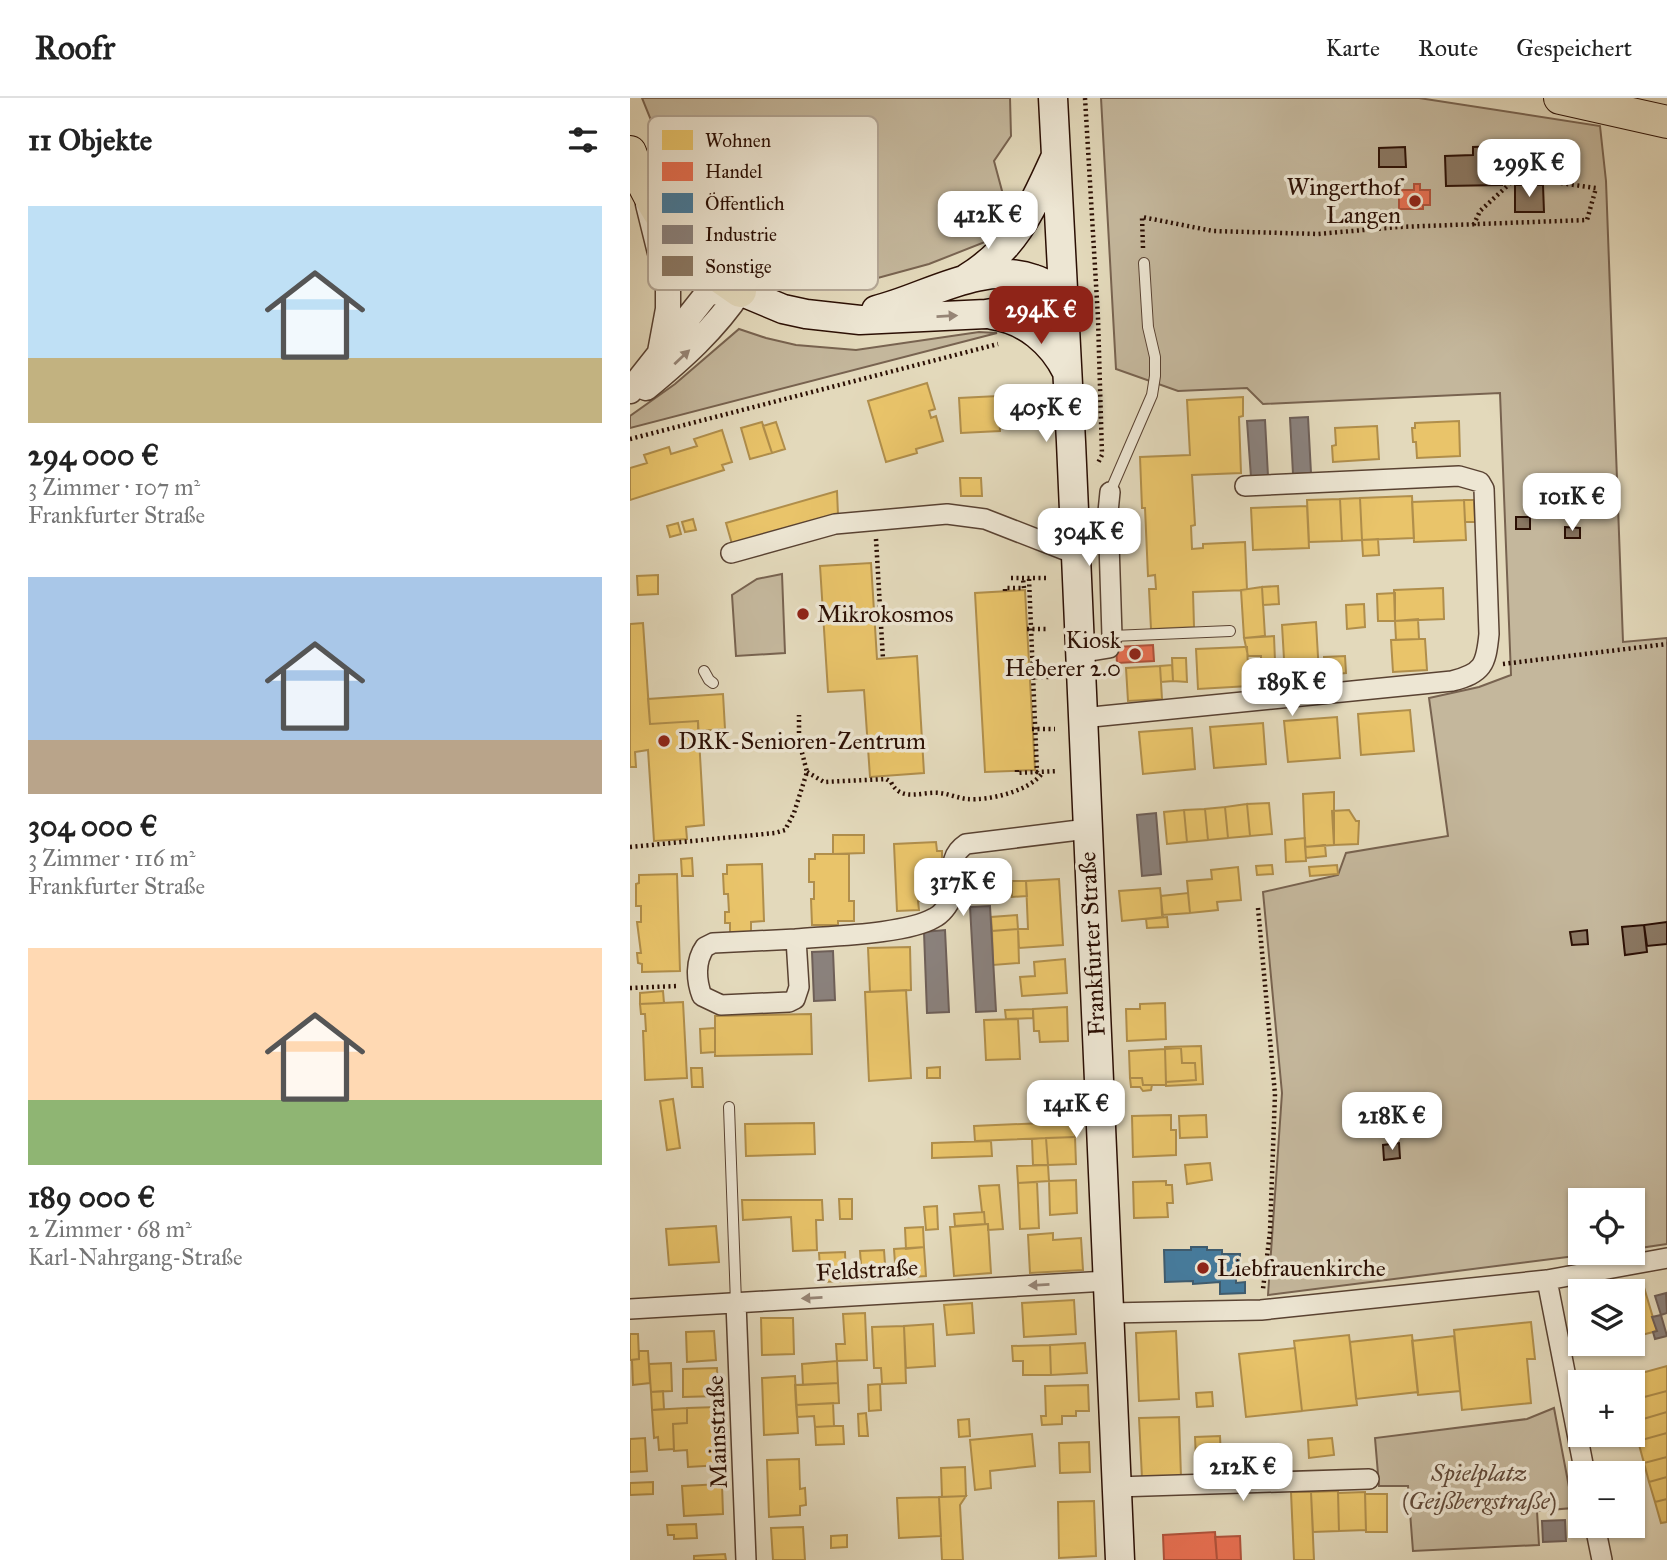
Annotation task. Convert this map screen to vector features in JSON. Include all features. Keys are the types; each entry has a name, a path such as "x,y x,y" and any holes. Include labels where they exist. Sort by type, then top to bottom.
{"main road":[{"name":"Frankfurter Straße","path":"1053,98 1120,1560"},
{"path":"1560,98 1667,122"},
{"path":"630,152 648,193"},
{"path":"962,281 985,267 1014,237 1028,216 1056,156"},
{"path":"830,317 881,309 962,281 988,276 1019,275 1035,279 1063,294"},
{"path":"740,291 783,309 860,320 986,314 1034,306 1063,294"},
{"path":"986,314 1026,327 1046,341 1057,353 1067,372"}],"street":[{"path":"643,183 648,203"},
{"path":"660,352 668,309 668,290"},
{"path":"630,391 706,295 718,290 740,291"},
{"path":"630,401 688,352 721,317 740,291"},
{"path":"1082,718 1452,681 1472,675 1482,667 1489,634 1484,489 1480,482 1459,476 1245,486"},
{"path":"1079,653 1109,648 1112,636 1108,512 1110,492"},
{"path":"731,553 835,524 964,515 985,519 1075,554"},
{"path":"796,939 798,995 789,1002 721,1005 702,996 698,985 698,963 705,947 713,943 875,932 934,918 944,910 951,898 953,858 958,849 966,844 1087,829"},
{"path":"1109,1313 1261,1310 1547,1280 1667,1258"},
{"path":"1547,1280 1582,1461"},
{"name":"Feldstraße","path":"630,1309 1107,1281"},
{"name":"Mainstraße","path":"736,1303 746,1560"},
{"path":"1116,1487 1369,1479"},
{"path":"1597,1538 1602,1560"}],"lane":[{"path":"1110,492 1152,395 1155,376 1155,356 1148,327 1144,263"},
{"path":"1112,636 1230,631"},
{"path":"704,671 713,683"},
{"path":"729,1107 736,1303"}],"path":[{"path":"1085,98 1102,441 1102,455 1096,467"},
{"path":"1144,263 1142,217 1213,231 1318,234 1398,228 1474,226 1587,220 1596,188 1517,177 1480,211 1474,226"},
{"path":"630,439 1014,340 1026,327"},
{"path":"874,521 883,659"},
{"path":"1011,578 1046,578"},
{"path":"1005,591 1004,588 1024,588 1026,579"},
{"path":"807,772 824,782 886,779 902,794 939,793 980,799 991,798 1033,782 1040,772 1034,730 1026,579"},
{"path":"1029,629 1049,629"},
{"path":"1482,667 1667,644"},
{"path":"1032,677 1052,677"},
{"path":"630,847 785,830 794,813 807,772 799,741 799,715"},
{"path":"1034,730 1055,730"},
{"path":"1017,771 1058,771"},
{"path":"1258,908 1275,1094 1270,1232 1261,1310"},
{"path":"630,988 698,985"}],"green space":[{"path":"642,98 1010,98 1011,136 994,161 1005,202 990,240 929,264 878,278 878,116 649,116"},
{"path":"1101,98 1419,98 1600,126 1606,181 1623,642 1667,638 1667,1244 1645,1247 1645,1188 1568,1188 1568,1257 1268,1295 1282,1093 1263,892 1338,875 1346,853 1448,836 1429,698 1479,687 1511,675 1500,393 1263,404 1247,388 1178,391 1116,369"},
{"path":"739,329 796,345 856,350 979,332 997,333 630,428 630,416 675,384"},
{"path":"782,574 785,653 736,656 732,595 757,579"},
{"name":"Spielplatz (Geißbergstraße)","path":"1554,1408 1568,1482 1568,1508 1537,1511 1539,1545 1413,1551 1408,1486 1379,1486 1375,1438 1527,1419"}],"building: Wohnen":[{"path":"927,383 935,409 929,411 931,418 936,416 943,441 916,449 917,453 886,462 868,401"},
{"path":"998,396 1000,431 961,433 959,398"},
{"path":"1243,397 1243,416 1239,417 1241,473 1192,475 1195,525 1191,526 1192,549 1203,548 1203,544 1245,542 1247,590 1193,592 1194,627 1151,629 1149,589 1156,589 1155,575 1148,576 1140,457 1190,455 1187,400"},
{"path":"1459,421 1460,456 1417,458 1412,428 1415,428 1415,423"},
{"path":"762,422 772,453 750,459 741,428"},
{"path":"776,422 785,449 772,453 763,426"},
{"path":"1377,426 1379,459 1333,462 1335,428"},
{"path":"722,430 732,462 722,465 724,470 630,500 630,468 647,463 644,455 669,447 671,454 697,446 694,439"},
{"path":"960,478 981,478 982,496 961,496"},
{"path":"837,491 838,515 732,544 726,523"},
{"path":"1412,496 1414,538 1362,540 1360,498"},
{"path":"1360,498 1362,540 1342,541 1340,499"},
{"path":"1340,499 1342,541 1309,542 1307,500"},
{"path":"1464,500 1466,540 1414,542 1412,502"},
{"path":"1464,500 1474,500 1475,522 1465,522"},
{"path":"1307,506 1309,548 1253,550 1251,508"},
{"path":"693,519 696,530 685,532 682,522"},
{"path":"678,523 681,534 670,537 667,526"},
{"path":"1378,539 1379,555 1363,556 1362,540"},
{"path":"871,563 877,659 917,656 924,773 870,777 864,690 828,692 820,566"},
{"path":"658,575 658,594 638,595 637,576"},
{"path":"1278,586 1279,604 1263,605 1262,587"},
{"path":"1262,587 1265,636 1244,638 1241,590"},
{"path":"1443,588 1444,619 1395,621 1394,590"},
{"path":"1025,590 1035,770 985,772 975,593"},
{"path":"1395,593 1395,621 1378,621 1377,594"},
{"path":"1364,604 1365,627 1347,629 1346,605"},
{"path":"1418,619 1419,639 1396,640 1395,621"},
{"path":"1316,622 1319,674 1285,676 1282,625"},
{"name":"DRK-Senioren-Zentrum","path":"643,623 650,724 698,721 704,825 686,827 687,839 654,841 648,750 635,752 636,767 630,767 630,624"},
{"path":"1274,636 1275,661 1261,659 1261,656 1248,656 1244,638"},
{"path":"1425,639 1427,670 1393,672 1391,640"},
{"path":"1247,647 1249,686 1198,689 1196,649"},
{"path":"1345,656 1346,673 1325,675 1324,657"},
{"path":"1172,658 1186,658 1187,682 1173,681"},
{"path":"1172,665 1173,681 1161,682 1160,666"},
{"path":"1160,666 1162,699 1128,701 1126,668"},
{"path":"723,694 725,729 698,731 698,721 650,724 648,699"},
{"path":"1410,710 1414,751 1361,755 1358,714"},
{"path":"1337,717 1340,758 1288,762 1284,721"},
{"path":"1263,723 1266,764 1214,768 1210,727"},
{"path":"1192,728 1195,769 1143,774 1139,732"},
{"path":"1334,792 1334,845 1305,847 1303,794"},
{"path":"1269,803 1272,834 1250,836 1247,804"},
{"path":"1247,804 1250,836 1228,838 1225,807"},
{"path":"1225,807 1228,838 1208,840 1205,809"},
{"path":"1205,809 1208,840 1187,842 1184,810"},
{"path":"1184,810 1187,842 1167,844 1164,812"},
{"path":"1349,810 1356,821 1359,821 1358,844 1334,845 1332,811"},
{"path":"833,835 864,835 864,853 833,854"},
{"path":"1305,838 1306,861 1286,862 1285,840"},
{"path":"936,842 937,851 942,851 942,861 938,861 938,872 934,872 935,880 939,879 936,901 918,901 919,910 897,911 894,844"},
{"path":"1325,845 1326,856 1306,858 1305,847"},
{"path":"815,854 849,854 849,901 854,901 854,921 838,921 838,925 812,925 811,899 814,899 814,882 809,882 809,859 815,859"},
{"path":"692,858 693,876 682,876 681,859"},
{"path":"762,864 764,921 751,922 751,932 730,933 730,923 725,923 725,912 729,912 728,894 724,894 723,874 727,874 727,865"},
{"path":"1272,865 1273,874 1257,875 1256,866"},
{"path":"1337,865 1338,874 1310,876 1309,867"},
{"path":"1238,867 1241,900 1217,902 1218,910 1190,913 1187,881 1212,879 1211,870"},
{"path":"988,871 1006,871 1006,882 988,882"},
{"path":"677,874 680,971 642,972 637,953 641,953 637,922 641,922 641,906 636,906 636,884 639,883 639,875"},
{"path":"1059,879 1063,945 1019,948 1018,929 1028,929 1026,881"},
{"path":"1012,881 1026,881 1027,896 1012,897"},
{"path":"1160,888 1163,917 1122,921 1119,891"},
{"path":"1188,893 1190,913 1162,915 1161,896"},
{"path":"1017,915 1018,929 992,931 991,917"},
{"path":"1167,917 1168,927 1147,928 1146,919"},
{"path":"1018,929 1019,963 993,965 992,931"},
{"path":"910,947 911,990 870,992 868,948"},
{"path":"1065,959 1067,993 1022,996 1020,977 1035,976 1034,962"},
{"path":"906,990 911,1078 869,1081 865,992"},
{"path":"663,991 664,1003 640,1004 640,993"},
{"path":"683,1002 687,1078 645,1080 645,1014 641,1014 640,1004"},
{"path":"1165,1003 1166,1039 1127,1041 1126,1009 1140,1009 1140,1004"},
{"path":"1067,1007 1068,1041 1040,1042 1039,1031 1034,1031 1033,1009"},
{"path":"1033,1009 1033,1018 1006,1019 1005,1010"},
{"path":"811,1014 812,1054 715,1056 715,1016"},
{"path":"1018,1019 1020,1059 986,1060 984,1020"},
{"path":"715,1028 715,1052 701,1053 700,1029"},
{"path":"1201,1046 1203,1084 1166,1086 1166,1082 1196,1080 1195,1063 1182,1063 1181,1048 1165,1047"},
{"path":"1181,1048 1182,1063 1195,1063 1196,1080 1166,1082 1165,1049"},
{"path":"1165,1049 1166,1085 1143,1085 1142,1078 1130,1078 1129,1051"},
{"path":"940,1067 940,1078 927,1078 927,1068"},
{"path":"691,1068 702,1068 703,1087 692,1087"},
{"path":"1130,1078 1142,1078 1143,1085 1152,1085 1151,1090 1143,1091 1140,1087 1131,1087"},
{"path":"673,1099 680,1148 667,1150 660,1101"},
{"path":"1074,1110 1075,1137 975,1141 974,1126 1043,1123 1042,1112"},
{"path":"1171,1115 1171,1130 1176,1130 1176,1155 1133,1157 1132,1116"},
{"path":"1206,1115 1207,1137 1180,1138 1179,1116"},
{"path":"814,1123 815,1154 746,1156 745,1124"},
{"path":"1075,1137 1076,1164 1048,1165 1046,1138"},
{"path":"1046,1138 1048,1165 1033,1165 1032,1139"},
{"path":"991,1141 992,1156 932,1158 932,1143"},
{"path":"1210,1163 1212,1180 1187,1184 1185,1165"},
{"path":"1048,1165 1049,1181 1018,1183 1017,1166"},
{"path":"1076,1180 1077,1213 1050,1215 1049,1181"},
{"path":"1166,1181 1166,1185 1172,1185 1173,1203 1167,1203 1168,1217 1134,1218 1133,1182"},
{"path":"1037,1182 1039,1228 1020,1229 1018,1183"},
{"path":"999,1185 1003,1229 988,1230 982,1212 979,1186"},
{"path":"839,1199 852,1199 852,1219 840,1219"},
{"path":"742,1200 822,1200 823,1220 816,1220 817,1250 793,1251 791,1217 743,1220"},
{"path":"937,1206 938,1229 926,1230 924,1207"},
{"path":"984,1212 985,1224 955,1226 954,1214"},
{"path":"988,1224 991,1273 954,1276 950,1227"},
{"path":"716,1226 719,1262 669,1265 666,1229"},
{"path":"923,1227 924,1247 906,1249 905,1228"},
{"path":"1053,1233 1053,1240 1081,1238 1083,1270 1030,1273 1028,1235"},
{"path":"924,1247 926,1276 896,1278 894,1249"},
{"path":"884,1250 886,1278 862,1279 860,1251"},
{"path":"845,1252 846,1281 821,1282 819,1253"},
{"path":"1645,1291 1657,1331 1645,1334"},
{"path":"1074,1300 1076,1334 1024,1337 1022,1303"},
{"path":"972,1303 974,1333 947,1335 944,1305"},
{"path":"865,1313 867,1360 837,1361 836,1344 845,1344 843,1314"},
{"path":"761,1318 793,1318 794,1354 762,1355"},
{"path":"1531,1322 1535,1359 1527,1359 1531,1403 1462,1410 1454,1330"},
{"path":"933,1324 935,1366 906,1368 904,1326"},
{"path":"904,1326 906,1383 882,1384 881,1368 874,1368 872,1327"},
{"path":"714,1331 716,1360 687,1362 686,1332"},
{"path":"1176,1331 1179,1399 1139,1401 1136,1333"},
{"path":"630,1334 638,1334 639,1359 630,1360"},
{"path":"1349,1335 1357,1405 1302,1411 1294,1341"},
{"path":"1412,1335 1418,1392 1356,1399 1350,1342"},
{"path":"1454,1336 1460,1391 1418,1395 1412,1341"},
{"path":"1085,1343 1087,1373 1051,1375 1050,1345"},
{"path":"1050,1345 1051,1375 1023,1375 1023,1361 1013,1361 1012,1346"},
{"path":"1295,1348 1302,1411 1246,1417 1239,1354"},
{"path":"639,1351 648,1351 650,1383 633,1385 632,1360 639,1359"},
{"path":"837,1361 838,1383 803,1385 802,1364"},
{"path":"671,1363 672,1391 651,1392 649,1364"},
{"path":"1667,1366 1667,1391 1645,1397 1645,1372"},
{"path":"717,1368 718,1396 683,1397 683,1369"},
{"path":"795,1376 798,1433 764,1435 762,1378"},
{"path":"838,1383 839,1403 796,1405 795,1385"},
{"path":"880,1384 881,1410 869,1411 868,1385"},
{"path":"1088,1385 1089,1411 1076,1411 1076,1416 1062,1416 1062,1424 1042,1425 1041,1416 1046,1416 1045,1386"},
{"path":"663,1391 664,1409 652,1410 651,1392"},
{"path":"1667,1391 1667,1412 1645,1418 1645,1397"},
{"path":"1212,1392 1213,1406 1197,1407 1196,1393"},
{"path":"833,1403 834,1426 815,1427 814,1416 797,1417 796,1405"},
{"path":"718,1407 721,1465 688,1467 687,1450 674,1451 673,1424 687,1423 687,1408"},
{"path":"687,1408 687,1423 673,1424 674,1449 659,1450 658,1437 654,1438 652,1410"},
{"path":"1667,1412 1667,1433 1645,1439 1645,1418"},
{"path":"866,1413 868,1436 859,1436 858,1414"},
{"path":"1179,1417 1181,1477 1142,1478 1139,1418"},
{"path":"969,1419 970,1436 959,1437 958,1420"},
{"path":"843,1426 844,1444 816,1445 815,1427"},
{"path":"1667,1433 1667,1457 1645,1463 1640,1447 1645,1447 1645,1439"},
{"path":"1032,1434 1035,1466 990,1471 991,1488 975,1490 970,1440"},
{"path":"1220,1436 1221,1459 1196,1460 1195,1437"},
{"path":"645,1438 647,1471 630,1472 630,1439"},
{"path":"1332,1438 1334,1455 1309,1458 1308,1440"},
{"path":"1089,1442 1090,1472 1060,1473 1059,1443"},
{"path":"1667,1457 1667,1477 1649,1482 1645,1463"},
{"path":"799,1459 800,1489 805,1488 806,1505 800,1506 800,1515 769,1517 767,1460"},
{"path":"965,1467 966,1496 942,1497 941,1468"},
{"path":"1667,1477 1667,1499 1655,1502 1649,1482"},
{"path":"653,1482 653,1494 630,1495 630,1483"},
{"path":"722,1484 723,1514 684,1516 682,1486"},
{"path":"1338,1491 1339,1531 1313,1532 1311,1492"},
{"path":"1291,1492 1311,1492 1314,1560 1294,1560"},
{"path":"1365,1492 1366,1530 1339,1531 1338,1493"},
{"path":"1365,1494 1387,1494 1387,1532 1366,1532"},
{"path":"966,1496 960,1505 963,1560 942,1560 939,1497"},
{"path":"939,1497 941,1536 899,1538 897,1498"},
{"path":"1667,1499 1667,1522 1661,1523 1655,1502"},
{"path":"1094,1501 1096,1556 1059,1558 1058,1502"},
{"path":"696,1524 697,1538 674,1539 674,1535 668,1535 667,1525"},
{"path":"803,1527 805,1560 773,1560 771,1528"},
{"path":"847,1535 847,1547 831,1548 831,1536"},
{"path":"725,1554 726,1560 694,1560 694,1556"}],"building: Handel":[{"path":"1414,184 1420,184 1420,190 1430,190 1430,205 1423,205 1423,209 1399,209 1399,190 1414,190"},
{"name":"Kiosk Heberer 2.0","path":"1153,645 1154,661 1117,663 1116,647"},
{"path":"1215,1532 1217,1560 1164,1560 1163,1535"},
{"path":"1240,1536 1241,1560 1217,1560 1215,1537"}],"building: Öffentlich":[{"name":"Liebfrauenkirche","path":"1191,1247 1222,1250 1222,1254 1240,1254 1240,1276 1236,1276 1236,1283 1245,1282 1245,1293 1220,1294 1220,1282 1165,1282 1164,1250 1191,1250"}],"building: Industrie":[{"path":"1308,417 1311,473 1293,474 1290,418"},
{"path":"1265,420 1268,476 1251,477 1247,421"},
{"path":"1156,813 1161,874 1142,876 1137,815"},
{"path":"990,906 996,1011 976,1012 970,907"},
{"path":"945,930 949,1012 927,1013 924,932"},
{"path":"833,951 835,1000 814,1001 812,952"},
{"path":"1666,1293 1667,1313 1661,1315 1655,1296"},
{"path":"1661,1315 1667,1336 1655,1339 1653,1332 1657,1331 1652,1317"},
{"path":"1565,1520 1566,1541 1543,1542 1542,1521"}],"building: Sonstige":[{"path":"1501,146 1502,185 1446,186 1445,156 1473,155 1473,147"},
{"path":"1405,147 1406,167 1379,167 1379,148"},
{"path":"1515,185 1543,185 1544,212 1515,212"},
{"path":"1516,517 1530,517 1530,529 1516,529"},
{"path":"1565,527 1580,528 1580,538 1565,538"},
{"path":"1667,922 1667,944 1647,946 1644,925"},
{"path":"1644,925 1647,952 1625,955 1622,927"},
{"path":"1587,930 1588,944 1572,945 1570,932"},
{"path":"1399,1143 1400,1158 1384,1160 1383,1145"}],"place":[{"name":"Wingerthof Langen","path":"1415,201"},
{"name":"Mikrokosmos","path":"803,614"},
{"name":"Kiosk Heberer 2.0","path":"1135,654"},
{"name":"DRK-Senioren-Zentrum","path":"664,741"},
{"name":"Liebfrauenkirche","path":"1203,1268"}]}
